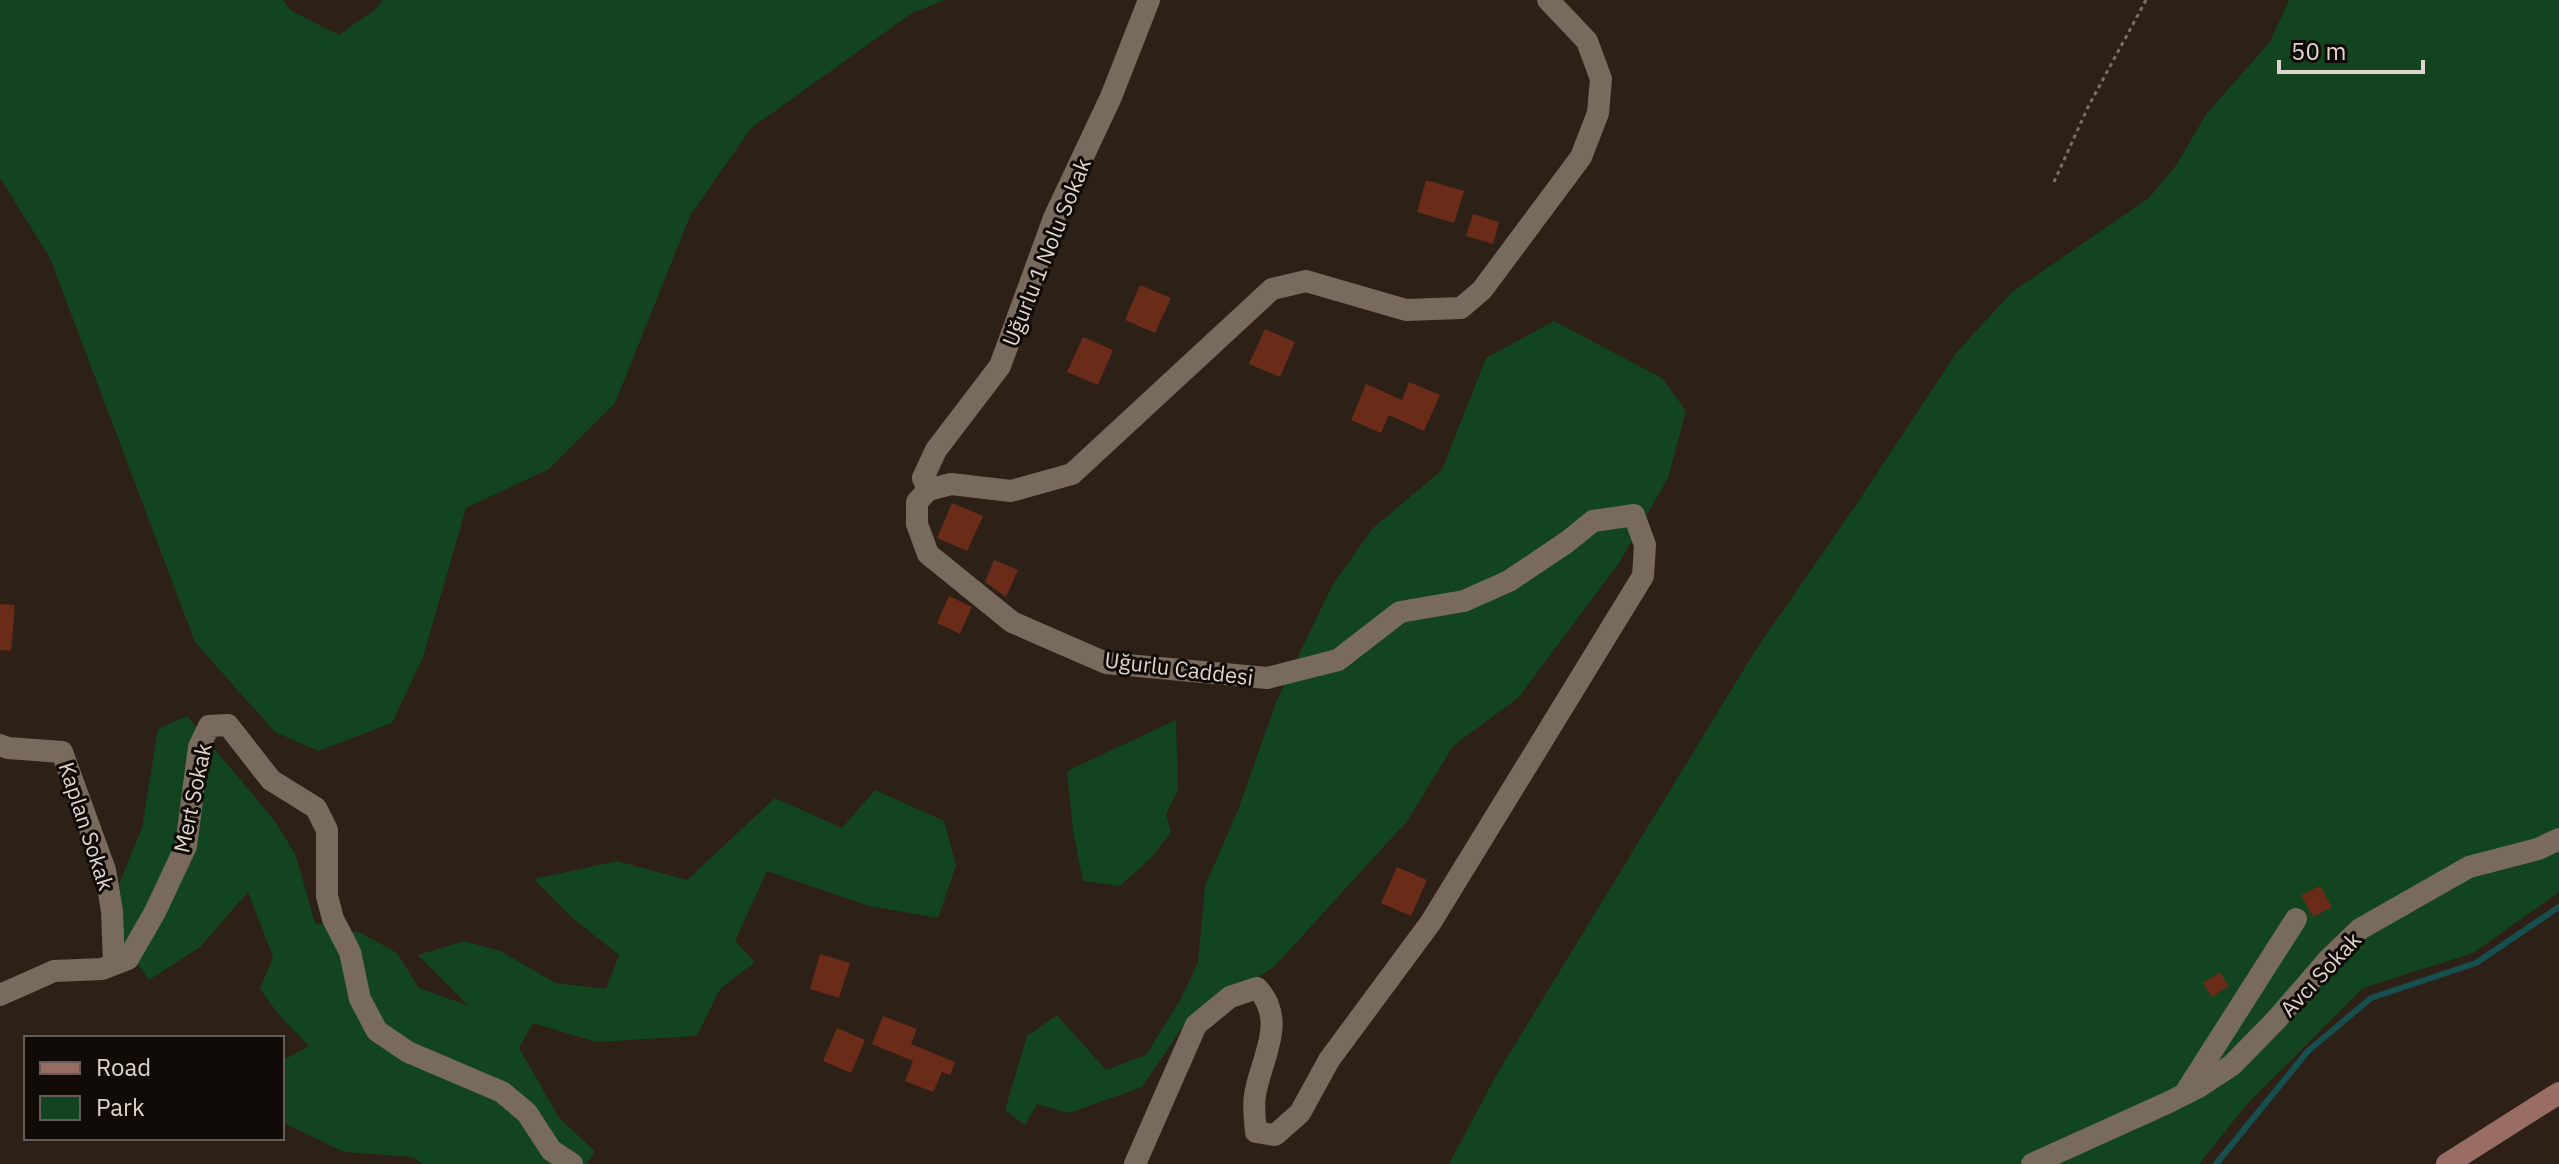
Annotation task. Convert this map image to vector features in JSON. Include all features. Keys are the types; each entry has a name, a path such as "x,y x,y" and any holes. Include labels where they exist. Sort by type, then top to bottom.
{"main road":[{"path":"2447,1164 2559,1093"}],"street":[{"name":"Uğurlu 1 Nolu Sokak","path":"928,490 923,478 936,450 1000,366 1054,218 1111,97 1149,0"},
{"path":"928,490 951,484 1011,491 1072,474 1272,289 1306,281 1406,310 1461,308 1482,290 1581,157 1598,113 1601,79 1587,41 1548,0"},
{"name":"Uğurlu Caddesi","path":"928,490 917,502 917,524 928,554 1012,622 1106,663 1267,678 1338,660 1400,612 1464,601 1509,581 1593,521 1634,515 1645,545 1643,576 1431,922 1329,1060 1300,1113 1275,1135 1256,1132 1255,1095 1271,1042 1269,1001 1257,988 1230,997 1196,1025 1135,1164"},
{"name":"Mert Sokak","path":"114,964 128,959 155,912 186,846 199,747 209,726 228,725 271,780 316,808 327,830 327,896 333,919 350,952 360,999 377,1031 408,1052 502,1092 527,1113 551,1150 572,1164"},
{"name":"Kaplan Sokak","path":"0,745 62,752 105,870 112,911 114,964"},
{"name":"Avcı Sokak","path":"2032,1164 2184,1094 2232,1065 2360,929 2469,867 2538,849 2559,839"},
{"name":"Avcı Sokak","path":"2184,1094 2296,919"},
{"path":"0,995 54,971 102,969 114,964"}],"path":[{"path":"2054,182 2088,107 2146,0"}],"green space":[{"path":"0,0 283,0 290,10 339,35 377,8 382,0 945,0 912,13 751,128 690,216 615,403 549,469 466,508 423,657 392,723 318,751 275,732 195,642 50,258 0,178"},
{"path":"2289,0 2559,0 2559,892 2473,953 2363,988 2247,1104 2199,1164 1449,1164 1497,1074 1755,651 1957,352 2012,292 2149,198 2177,164 2207,113 2270,42"},
{"path":"1554,321 1662,378 1686,411 1668,478 1619,563 1519,697 1453,746 1408,820 1274,967 1184,1025 1142,1087 1069,1113 1037,1104 1025,1125 1005,1110 1027,1036 1057,1015 1106,1070 1146,1055 1179,1002 1198,963 1205,886 1238,810 1277,700 1333,584 1373,528 1442,470 1486,358"},
{"path":"187,716 275,821 296,856 315,923 361,933 397,953 419,988 469,1006 418,955 464,941 501,951 555,983 606,989 619,955 570,916 534,879 617,861 687,880 775,798 842,828 875,790 944,821 956,865 938,918 869,906 767,871 735,941 755,962 720,989 697,1036 596,1042 533,1023 519,1048 560,1119 595,1151 586,1164 423,1164 413,1157 344,1152 284,1123 284,1060 309,1046 280,1016 260,989 273,957 248,892 200,947 149,980 100,910 119,884 142,828 158,729"},
{"path":"1176,720 1178,790 1166,814 1171,832 1152,857 1120,886 1083,881 1073,831 1067,771"}],"building":[{"path":"1426,180 1464,191 1454,223 1417,212"},
{"path":"1473,214 1499,222 1493,244 1466,236"},
{"path":"1140,285 1171,298 1155,333 1125,320"},
{"path":"1265,329 1295,342 1280,377 1249,364"},
{"path":"1083,337 1113,350 1098,385 1067,372"},
{"path":"1409,382 1440,395 1424,431 1389,415 1381,433 1351,420 1366,384 1402,400"},
{"path":"952,503 983,516 967,551 937,538"},
{"path":"994,560 1018,570 1006,597 985,582"},
{"path":"949,596 972,607 960,634 937,623"},
{"path":"0,604 15,605 11,651 0,650"},
{"path":"1397,867 1427,880 1411,916 1381,903"},
{"path":"2320,886 2332,907 2313,917 2301,895"},
{"path":"820,954 850,963 839,998 810,989"},
{"path":"2220,972 2229,986 2212,997 2203,983"},
{"path":"883,1016 917,1029 911,1044 955,1062 950,1075 942,1072 933,1092 905,1081 913,1061 872,1044"},
{"path":"837,1028 865,1040 851,1073 823,1061"}],"waterway":[{"path":"2216,1164 2308,1051 2371,998 2476,963 2559,907"}]}
